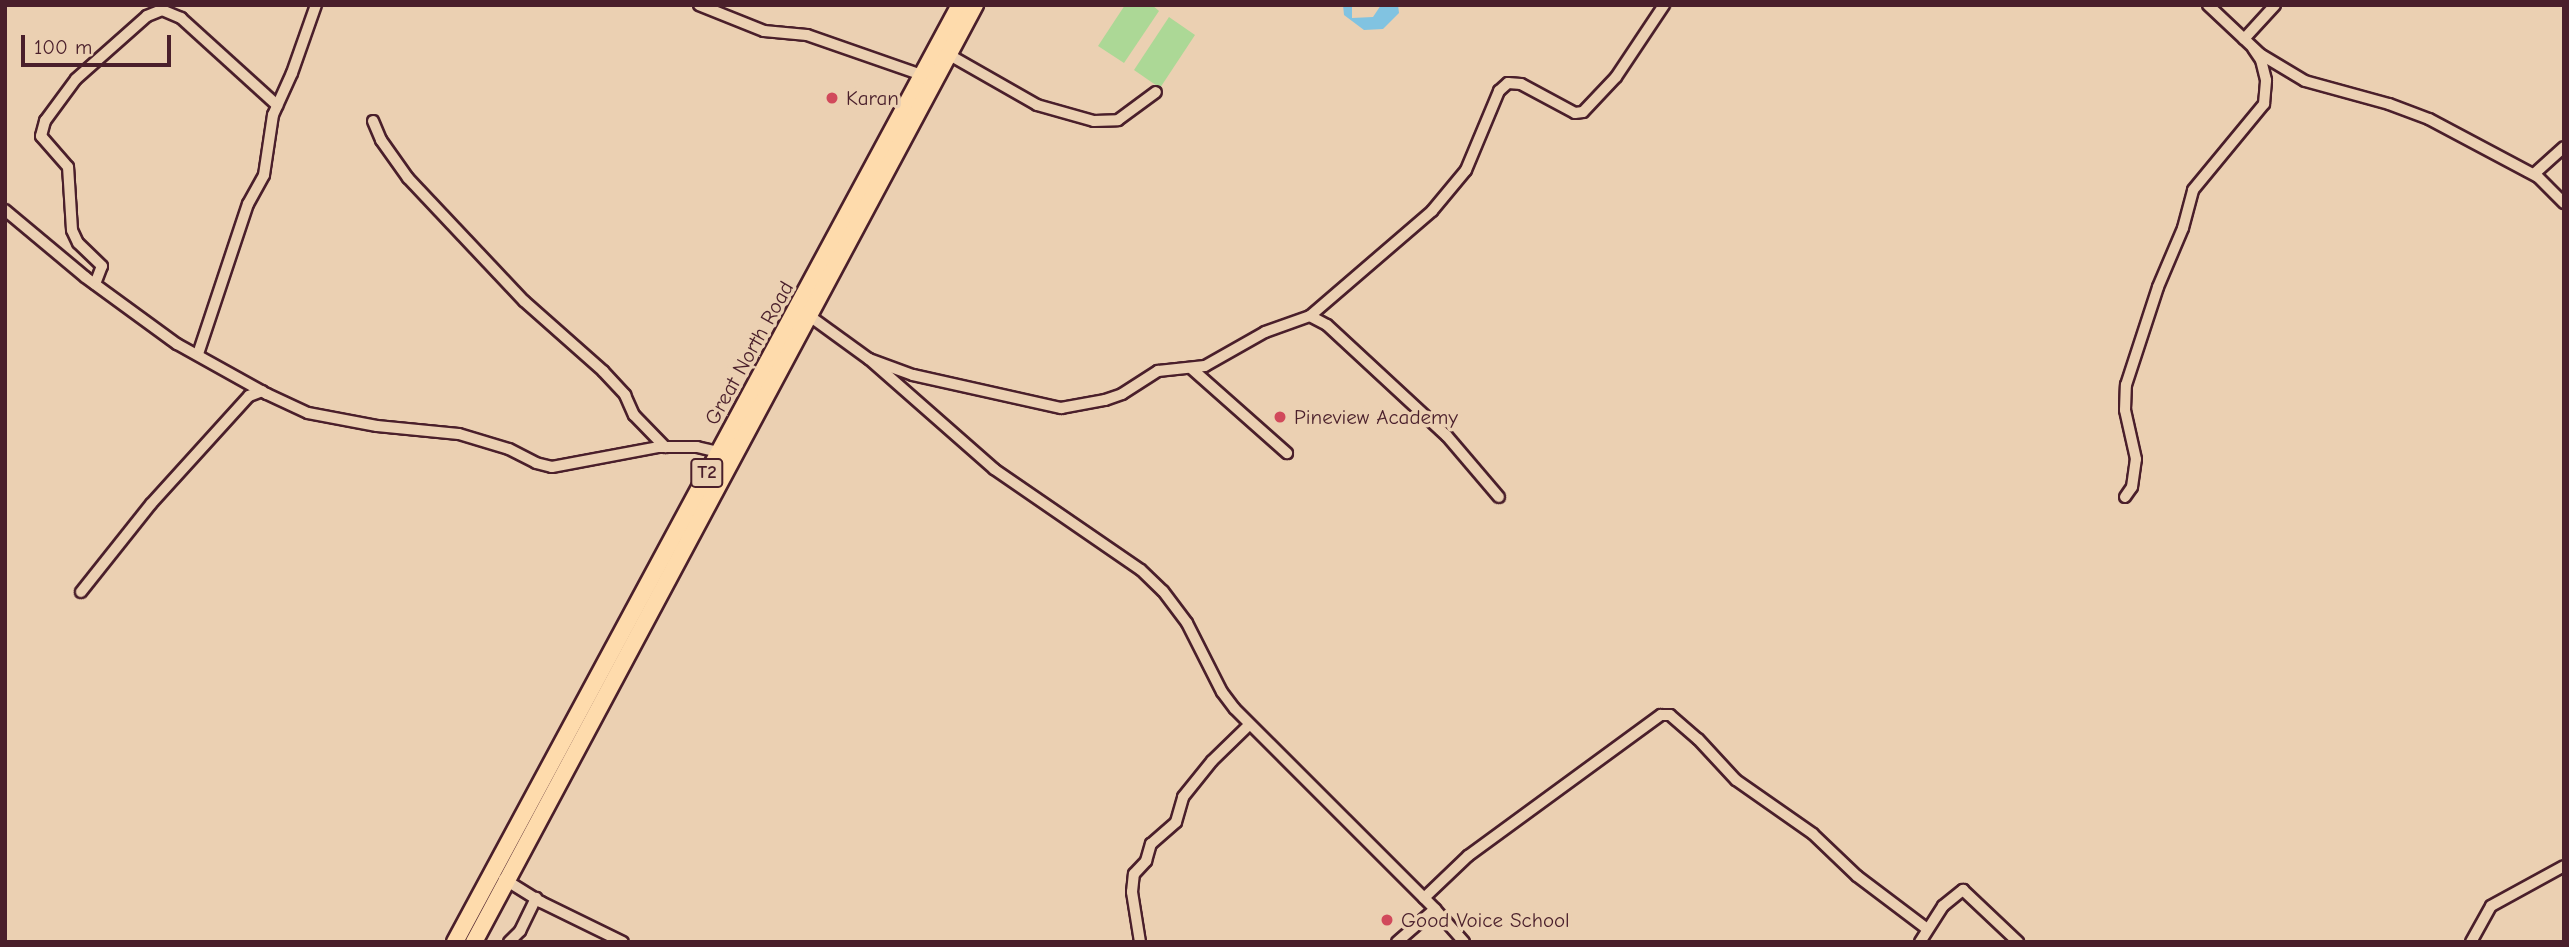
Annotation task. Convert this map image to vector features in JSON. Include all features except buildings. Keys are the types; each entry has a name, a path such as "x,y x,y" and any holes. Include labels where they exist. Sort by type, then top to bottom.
{"highway":[{"name":"Great North Road","path":"943,51 960,5"},
{"name":"Great North Road","path":"455,942 500,876 928,78 975,5"},
{"name":"Great North Road","path":"474,942 500,876"}],"street":[{"path":"198,354 248,204 264,175 277,105 316,5"},
{"path":"699,5 764,31 807,36 928,78"},
{"path":"869,359 913,375 1061,408 1114,397 1158,371 1192,369 1216,360 1265,332 1310,316 1432,211 1466,170 1503,86 1508,83 1521,84 1575,113 1583,112 1616,77 1664,5"},
{"path":"2125,497 2132,487 2136,459 2125,410 2126,385 2158,287 2183,228 2193,190 2264,104 2266,80 2261,60 2253,48 2208,5"},
{"path":"2244,39 2275,5"},
{"path":"95,284 102,266 78,243 72,230 68,167 41,136 45,121 76,79 147,16 162,10 181,18 277,105"},
{"path":"2253,48 2305,81 2413,112 2534,174 2563,199"},
{"path":"943,51 1037,105 1094,121 1118,120 1156,92"},
{"path":"373,121 381,140 408,178 524,300 603,371 625,395 634,415 665,447"},
{"path":"2534,174 2564,147"},
{"path":"5,210 95,284 177,344 262,391 318,416 459,435 509,449 544,466 561,466 665,447 697,447 726,454"},
{"path":"804,311 869,359 994,469 1141,570 1163,591 1187,624 1222,692 1249,725 1436,909 1464,942"},
{"path":"1310,316 1327,325 1447,436 1499,497"},
{"path":"1192,369 1287,453"},
{"path":"82,593 151,504 249,396 262,391"},
{"path":"1424,898 1468,856 1661,715 1671,715 1698,739 1736,780 1813,834 1857,876 1927,929"},
{"path":"1140,942 1132,892 1135,874 1146,861 1151,844 1176,821 1183,797 1212,761 1249,725"},
{"path":"2472,942 2490,906 2564,866"},
{"path":"500,876 536,898 623,942"},
{"path":"1920,942 1943,906 1963,890 2018,942"},
{"path":"509,942 520,931 536,898"},
{"path":"1397,942 1436,909"}],"green space":[{"path":"1125,5 1152,5 1159,11 1124,63 1098,46"},
{"path":"1169,17 1195,35 1160,88 1134,70"}],"water":[{"path":"1343,5 1352,5 1352,18 1373,17 1381,5 1398,5 1399,13 1383,29 1364,30 1344,15"}],"place":[{"name":"Karan","path":"832,98"},
{"name":"Pineview Academy","path":"1280,417"},
{"name":"Good Voice School","path":"1387,920"}]}
